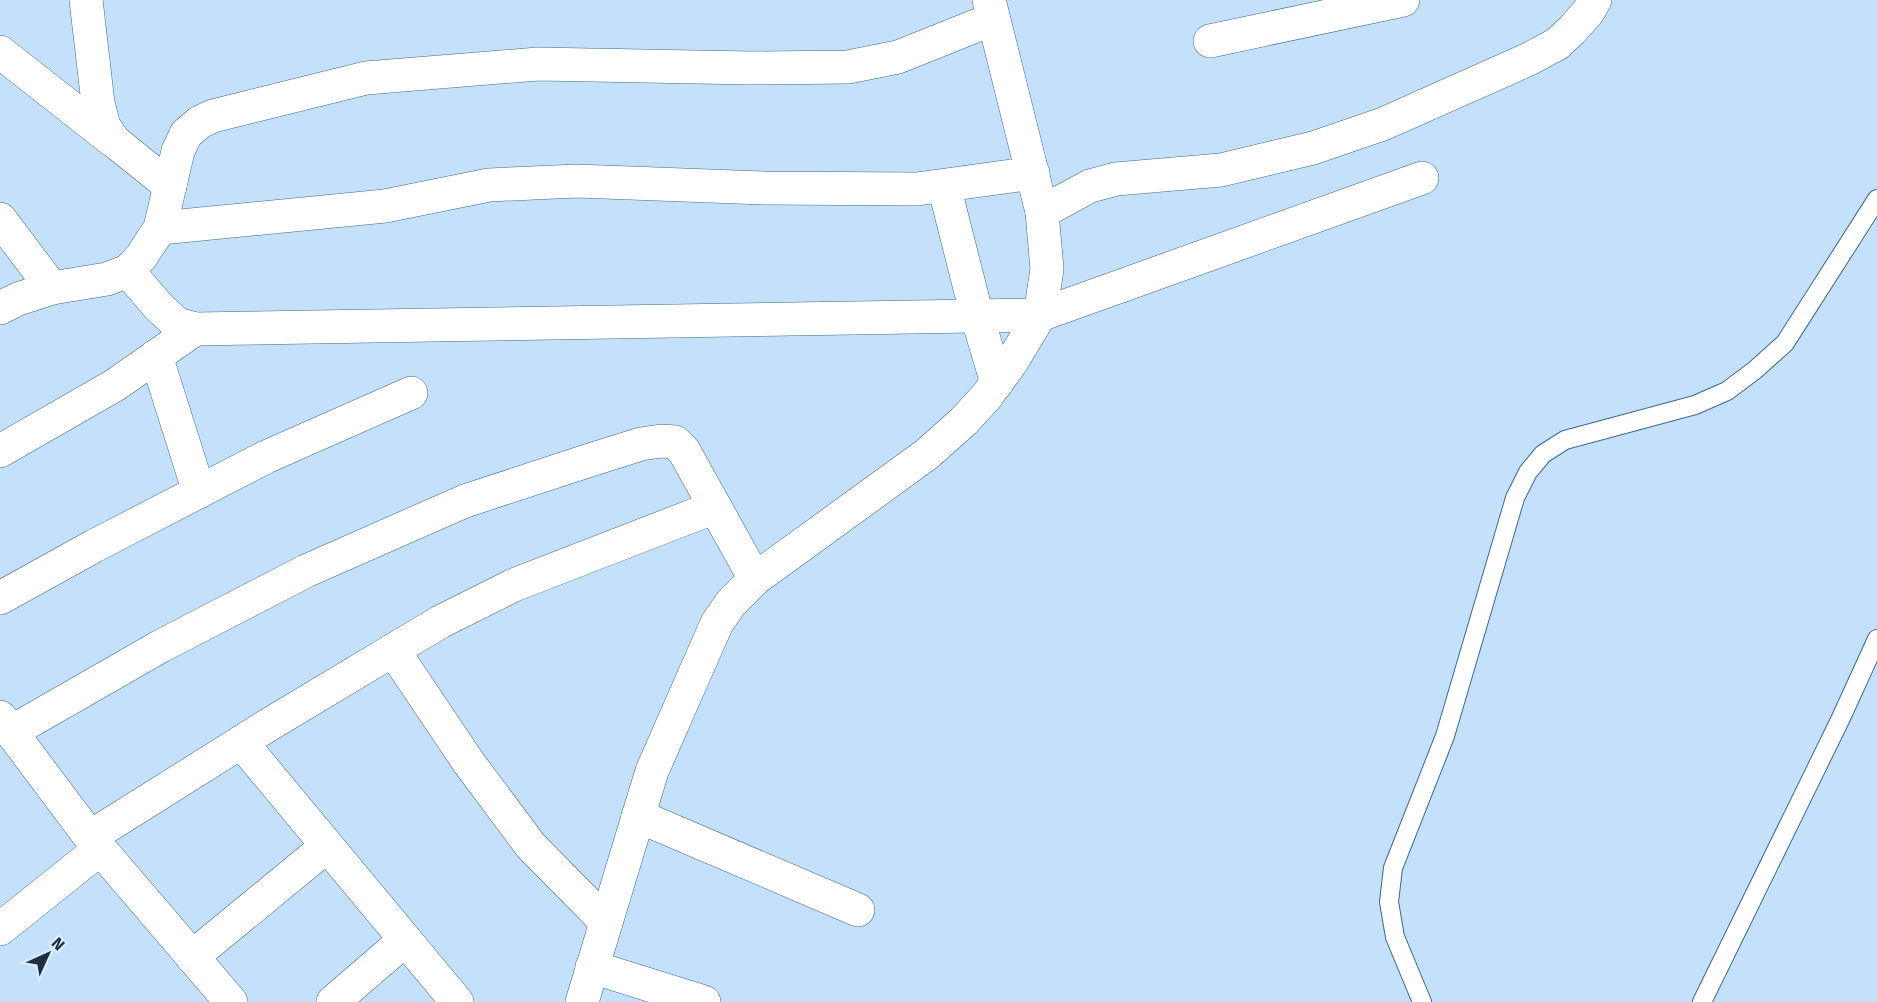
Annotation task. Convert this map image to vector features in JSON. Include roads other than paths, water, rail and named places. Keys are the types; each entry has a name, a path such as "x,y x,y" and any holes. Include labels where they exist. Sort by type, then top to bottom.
{"street":[{"path":"86,0 98,103 104,126 114,141"},
{"path":"1210,41 1403,0"},
{"path":"1042,212 1090,186 1116,179 1221,170 1312,148 1383,124 1529,59 1557,44 1588,12 1595,0"},
{"path":"0,308 18,299 52,288 107,279 128,271 141,257 160,228 178,151 186,134 200,122 213,116 366,78 538,64 750,68 848,67 898,57 991,9 1042,212 1047,269 1040,315 1011,363 986,397 964,421 927,454 755,579 731,603 717,623 652,771 582,1002"},
{"path":"0,52 170,186"},
{"path":"160,228 385,206 489,185 578,181 764,189 917,189 1033,173"},
{"path":"128,271 177,324 195,329 1040,315 1422,178"},
{"path":"944,186 977,316 997,382"},
{"path":"0,219 52,288"},
{"path":"0,451 115,385 195,329"},
{"path":"156,356 199,492"},
{"path":"0,598 94,546 266,457 411,393"},
{"path":"231,1002 95,843 6,725 306,571 465,501 641,444 675,442 684,451 755,579"},
{"path":"0,928 95,843 241,742 440,622 514,585 715,507"},
{"path":"393,650 469,763 531,846 606,922"},
{"path":"241,742 457,1002"},
{"path":"638,816 858,910"},
{"path":"192,957 327,846"},
{"path":"333,1002 405,940"},
{"path":"592,967 704,1002"}],"lane":[{"path":"1422,1002 1395,937 1389,902 1393,868 1445,736 1515,498 1528,472 1543,454 1565,440 1695,405 1727,391 1755,370 1785,342 1877,200"},
{"path":"1702,1002 1840,720 1877,639"}]}
